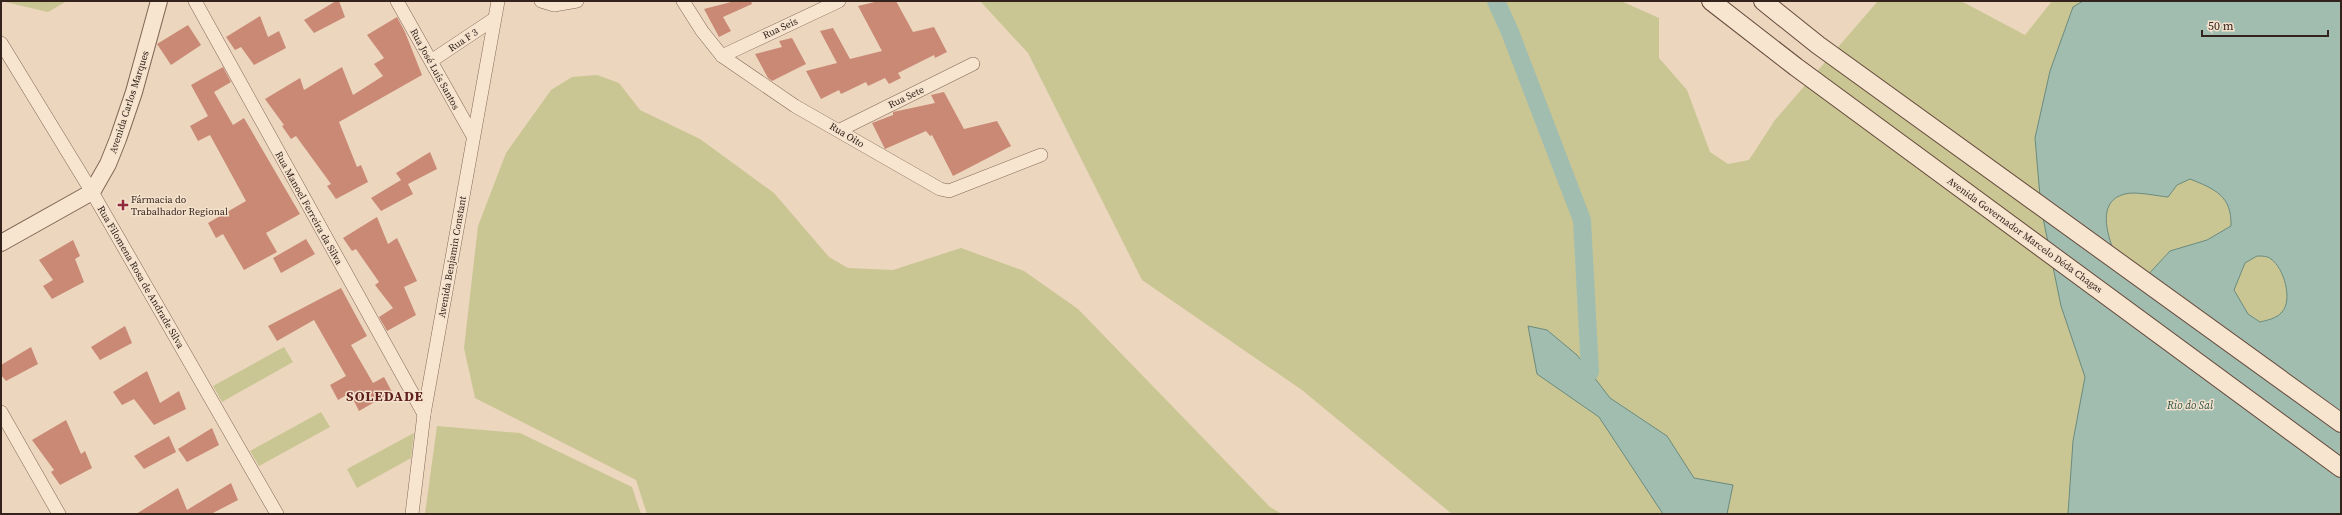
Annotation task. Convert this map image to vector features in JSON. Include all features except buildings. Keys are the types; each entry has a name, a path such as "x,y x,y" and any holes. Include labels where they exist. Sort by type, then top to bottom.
{"main road":[{"name":"Avenida Governador Marcelo Déda Chagas","path":"1711,1 1796,67 2341,468"},
{"path":"1763,1 1818,45 2341,423"}],"street":[{"name":"Avenida Carlos Marques","path":"92,192 108,164 118,139 134,92 159,1"},
{"name":"Rua Manoel Ferreira da Silva","path":"194,1 424,414"},
{"name":"Rua José Luís Santos","path":"397,1 473,136"},
{"name":"Avenida Benjamin Constant","path":"412,514 424,414 498,1"},
{"path":"541,1 554,5 577,1"},
{"name":"Rua Oito","path":"683,1 702,31 722,56 795,106 840,130 924,182 949,191 1042,155"},
{"name":"Rua Seis","path":"722,56 839,1"},
{"name":"Rua F 3","path":"431,61 494,19"},
{"name":"Rua Filomena Rosa de Andrade Silva","path":"1,43 92,192 277,514"},
{"name":"Rua Sete","path":"840,130 973,64"},
{"path":"1,243 92,192"},
{"path":"1,412 60,514"}],"shaded area":[{"path":"1,1 67,1 48,12"},
{"path":"980,1 1621,1 1659,18 1659,58 1687,90 1710,152 1728,164 1749,160 1775,120 1878,1 1961,1 2025,35 2052,1 2083,1 2073,7 2050,71 2035,138 2042,208 2061,306 2085,377 2073,441 2068,514 1727,514 1733,485 1694,478 1667,436 1610,398 1577,355 1547,330 1528,326 1537,374 1599,417 1663,514 1452,514 1302,390 1142,280 1028,53"},
{"path":"597,75 619,83 640,110 700,139 774,193 829,257 848,268 893,270 961,248 1024,271 1078,309 1270,507 1282,514 647,514 636,480 475,398 464,348 478,226 506,153 551,90 572,77"},
{"path":"2190,179 2207,186 2220,195 2229,207 2231,226 2208,240 2170,251 2144,279 2121,268 2109,238 2106,216 2109,206 2115,199 2129,193 2168,197 2177,185"},
{"path":"2257,256 2268,257 2276,264 2283,277 2287,293 2287,300 2282,312 2274,318 2260,322 2248,314 2234,290 2245,263"},
{"path":"284,347 293,362 222,402 213,386"},
{"path":"321,412 330,427 259,466 250,451"},
{"path":"437,426 520,433 632,487 641,514 425,514"},
{"path":"414,433 411,458 357,488 347,469"}],"water":[{"name":"Rio do Sal","path":"2083,1 2341,1 2341,514 2068,514 2073,441 2085,377 2061,306 2041,208 2035,138 2050,71 2073,7","holes":["2190,179 2207,186 2220,195 2229,207 2231,226 2207,240 2170,251 2144,279 2121,268 2109,238 2106,216 2109,206 2115,199 2129,193 2168,197 2177,185","2257,256 2268,257 2276,263 2286,284 2287,292 2287,300 2282,312 2274,318 2260,322 2248,314 2234,290 2245,263"]},
{"path":"1528,326 1547,330 1577,355 1610,398 1667,436 1694,478 1733,485 1727,514 1663,514 1599,417 1537,374"}],"waterway":[{"path":"1496,1 1510,32 1582,220 1590,372"}],"place":[{"name":"Fármacia do Trabalhador Regional","path":"123,205"}],"district":[{"name":"SOLEDADE","path":"385,396"}]}
